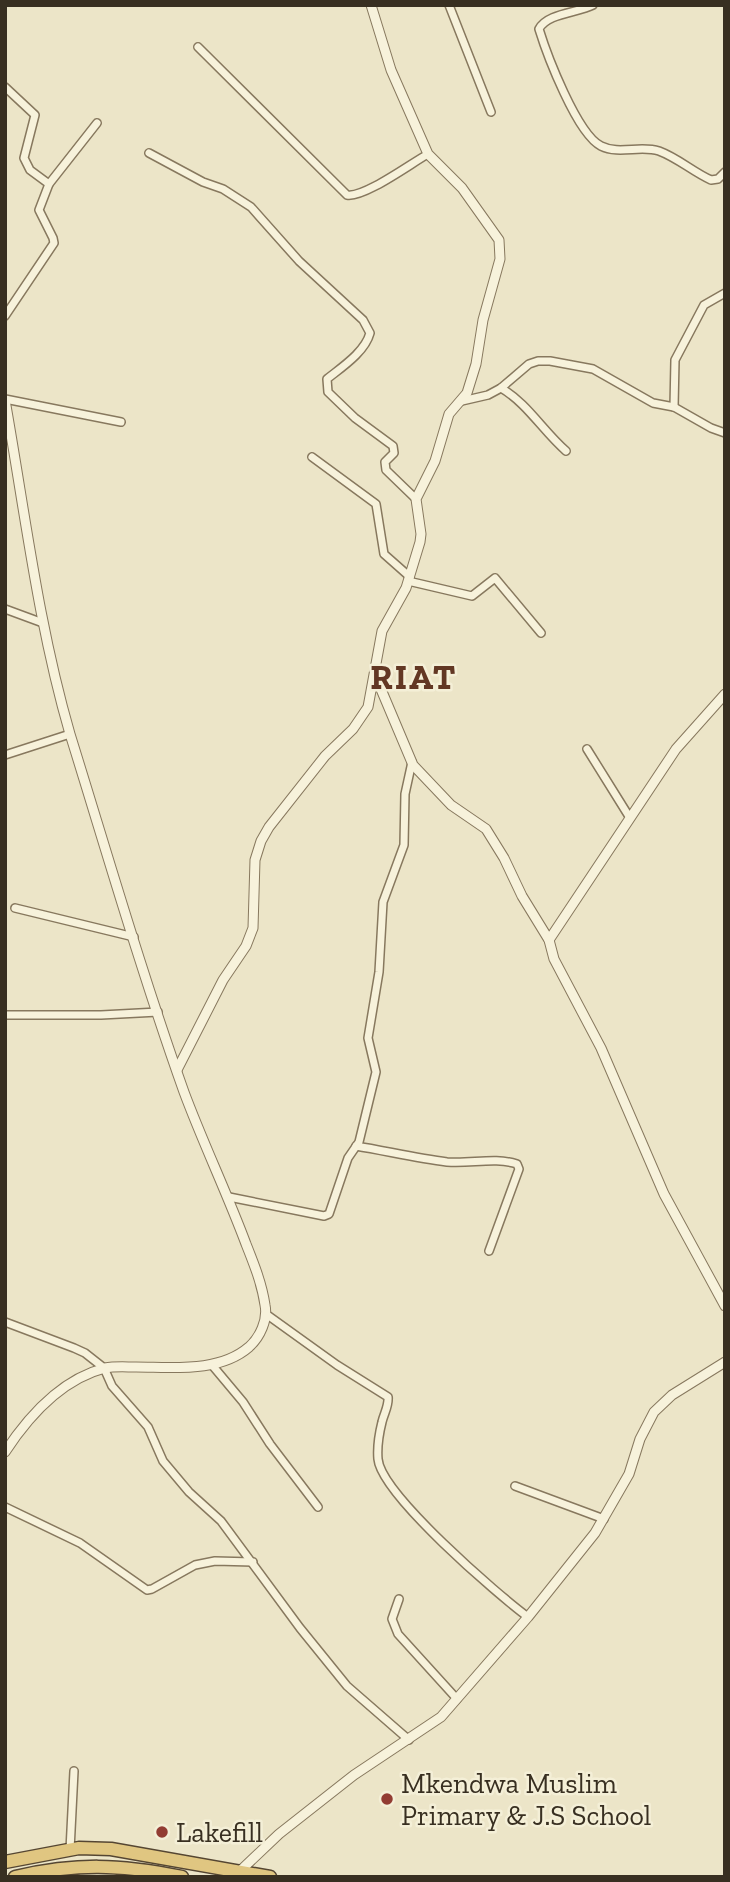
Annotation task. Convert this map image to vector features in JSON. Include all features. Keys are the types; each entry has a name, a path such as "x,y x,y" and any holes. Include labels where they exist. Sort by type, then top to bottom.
{"highway":[{"path":"5,1862 70,1850 122,1850 270,1877"},
{"path":"15,1877 66,1868 114,1866 182,1877"}],"street":[{"path":"177,1070 223,980 250,938 253,928 255,860 261,841 325,756 353,729 368,707 382,631 409,579 421,534 416,499 435,461 449,414 467,393 500,259 499,240 462,188 428,154 391,70 371,5"},
{"path":"449,5 491,112"},
{"path":"593,5 583,11 549,19 543,22 539,29 559,82 580,123 592,139 598,145 609,149 657,150 711,180 718,179 725,172"},
{"path":"198,47 347,195 365,192 428,154"},
{"path":"5,87 35,115 24,158 30,170 48,184"},
{"path":"5,316 54,243 38,210 48,184 97,123"},
{"path":"149,153 203,183 223,189 251,207 299,261 363,320 370,333 369,339 327,379 328,392 355,418 393,446 394,453 385,462 386,470 416,499"},
{"path":"674,407 675,360 704,305 725,293"},
{"path":"462,401 488,395 501,388 529,364 550,361 593,369 653,403 674,407 725,433"},
{"path":"501,388 520,402 550,438 566,451"},
{"path":"5,1452 20,1429 57,1394 76,1381 104,1368 212,1365 248,1348 258,1336 266,1314 260,1281 177,1070 53,677 5,400 121,422"},
{"path":"312,457 376,504 384,554 409,579 474,596 495,578 541,634"},
{"path":"5,609 43,623"},
{"path":"373,672 412,762 450,805 486,829 549,940 554,959 617,1082 664,1194 725,1306"},
{"path":"549,940 676,749 725,694"},
{"path":"5,755 70,734"},
{"path":"587,748 630,818"},
{"path":"229,1197 327,1216 348,1158 356,1146 376,1072 369,1038 379,972 383,902 404,845 405,794 412,762"},
{"path":"15,908 134,937"},
{"path":"5,1015 158,1012"},
{"path":"356,1146 448,1162 471,1163 486,1160 517,1164 519,1169 511,1194 489,1251"},
{"path":"266,1314 337,1365 386,1394 389,1399 379,1437 378,1459 382,1470 408,1507 426,1526 501,1596 528,1617"},
{"path":"5,1322 85,1353 104,1368 112,1386 148,1427 163,1461 189,1492 220,1521 347,1686 409,1740"},
{"path":"240,1871 269,1843 354,1775 441,1717 528,1617 595,1533 629,1474 640,1439 654,1412 673,1395 725,1362"},
{"path":"212,1365 243,1402 270,1444 318,1507"},
{"path":"514,1486 604,1519"},
{"path":"5,1507 80,1543 147,1590 152,1590 195,1565 215,1561 253,1562"},
{"path":"399,1599 392,1619 398,1634 457,1699"},
{"path":"70,1850 74,1771"}],"place":[{"name":"Mkendwa Muslim Primary & J.S School","path":"387,1799"},
{"name":"Lakefill","path":"162,1832"}],"district":[{"name":"RIAT","path":"414,677"}]}
